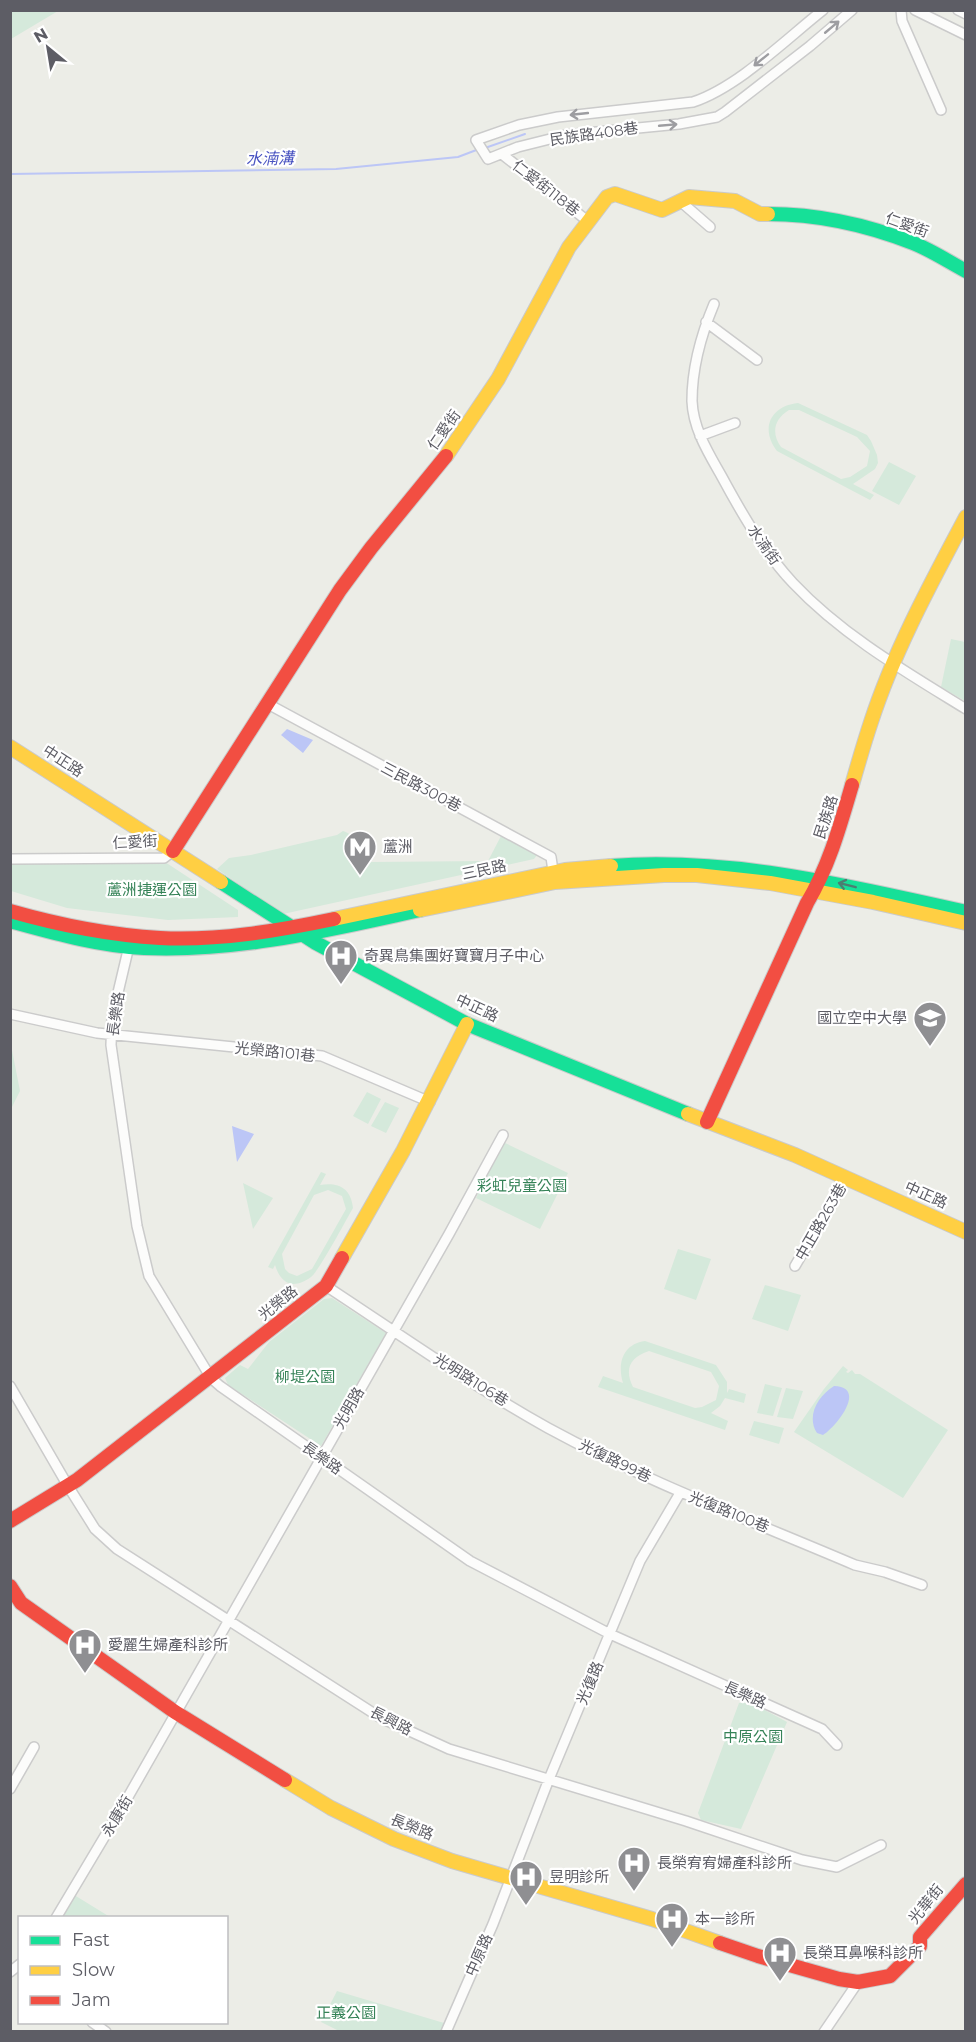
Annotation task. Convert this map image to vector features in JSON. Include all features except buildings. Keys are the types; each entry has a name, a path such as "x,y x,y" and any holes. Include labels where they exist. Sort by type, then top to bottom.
{"street":[{"name":"民族路408巷","path":"823,10 754,66 708,98 693,102 558,117 519,125 476,140 488,159 503,155 518,147 566,135 679,124 717,117 810,46 852,10"},
{"path":"901,10 902,21 941,110"},
{"path":"915,10 966,35"},
{"path":"958,10 966,14"},
{"name":"仁愛街118巷","path":"503,155 589,222"},
{"name":"仁愛街","path":"10,859 164,858 173,851 339,590 456,444 498,379 569,247 611,194 662,210 689,197 735,201 760,214 786,214 840,221 914,243 966,271"},
{"path":"679,200 710,227"},
{"name":"水湳街","path":"714,304 706,322 695,362 692,404 700,436 741,512 778,566 794,584 849,633 966,709"},
{"path":"706,322 757,360"},
{"path":"700,436 735,423"},
{"name":"民族路","path":"707,1122 834,846 871,721 894,663 930,585 966,517"},
{"name":"三民路300巷","path":"268,704 551,858 554,877"},
{"name":"中正路","path":"10,747 298,931 468,1024 707,1122 795,1155 966,1232"},
{"name":"三民路","path":"10,910 53,923 85,929 162,938 232,936 298,931 554,877 697,875 817,886 966,912"},
{"name":"三民路","path":"817,886 873,902 966,923"},
{"name":"三民路","path":"10,921 57,934 129,946 217,947 274,941 298,931"},
{"name":"長樂路","path":"129,946 112,1018 111,1045 137,1226 149,1276 211,1378 219,1386 470,1562 610,1634 822,1729 837,1744"},
{"name":"光榮路101巷","path":"10,1014 111,1034 322,1056 430,1102"},
{"name":"光榮路","path":"10,1521 68,1486 211,1378 326,1286 404,1151 468,1024"},
{"name":"光明路","path":"175,1712 503,1135"},
{"name":"中正路263巷","path":"795,1266 846,1178"},
{"name":"光明路106巷","path":"326,1286 475,1385 549,1428"},
{"name":"長興路","path":"10,1386 95,1529 117,1549 381,1718 449,1749 686,1821 802,1860 837,1867 881,1845"},
{"name":"光復路99巷","path":"549,1428 680,1493"},
{"name":"光復路100巷","path":"680,1493 855,1565 885,1572 922,1585"},
{"name":"光復路","path":"509,1878 640,1561 680,1493"},
{"name":"長榮路","path":"10,1586 21,1603 175,1712 331,1808 394,1839 452,1861 652,1919 758,1956 858,1982"},
{"name":"永康街","path":"57,1916 124,1804 175,1712"},
{"path":"10,1789 34,1747"},
{"name":"中原路","path":"446,2031 493,1924 509,1878"},
{"name":"光華街","path":"858,1982 890,1976 920,1946 920,1936 966,1884"},
{"path":"824,2031 858,1982"}],"green space":[{"path":"11,10 58,10 58,11 11,39"},
{"path":"798,403 867,435 877,455 878,463 875,469 853,484 874,495 870,500 777,451 769,435 769,427 775,414 788,405","holes":["789,410 799,410 857,437 870,451 867,466 850,477 841,479 781,447 775,432 777,422"]},
{"path":"889,462 916,476 899,505 872,491"},
{"path":"951,639 965,642 965,701 941,687"},
{"path":"343,831 359,844 370,862 488,861 501,836 537,855 534,859 283,914 217,869 229,858 337,835"},
{"name":"蘆洲捷運公園","path":"10,862 165,862 238,910 238,917 168,920 67,908 11,891"},
{"path":"10,1040 20,1091 11,1109 12,1093"},
{"path":"367,1092 381,1099 368,1124 353,1116"},
{"path":"385,1102 399,1108 386,1133 371,1126"},
{"name":"彩虹兒童公園","path":"503,1142 568,1173 540,1229 476,1198"},
{"path":"321,1172 326,1174 320,1185 342,1188 350,1196 353,1208 320,1265 311,1277 293,1284 284,1281 275,1265 273,1269 268,1267","holes":["328,1190 342,1196 346,1209 312,1269 297,1276 289,1273 285,1269 282,1254 314,1195"]},
{"path":"243,1183 273,1198 253,1229"},
{"path":"678,1249 711,1259 696,1300 664,1289"},
{"path":"765,1285 801,1295 788,1331 752,1319"},
{"name":"柳堤公園","path":"332,1298 386,1333 321,1446 228,1385 225,1378 240,1365 248,1369 269,1342 324,1299"},
{"path":"645,1341 716,1365 727,1382 727,1393 729,1389 746,1394 744,1403 725,1398 720,1406 711,1413 728,1421 725,1430 598,1387 603,1376 623,1383 621,1368 624,1356 631,1346","holes":["649,1351 711,1372 719,1386 716,1400 695,1408 633,1387 629,1375 630,1364 633,1360"]},
{"path":"843,1366 848,1370 846,1372 852,1370 855,1374 860,1374 948,1430 903,1498 794,1432"},
{"path":"765,1384 782,1388 773,1416 757,1413"},
{"path":"786,1388 803,1391 793,1419 777,1417"},
{"path":"754,1421 784,1428 779,1444 749,1435"},
{"name":"中原公園","path":"739,1703 752,1703 787,1722 741,1829 701,1820 698,1813"},
{"path":"71,1893 108,1916 57,1916"},
{"name":"正義公園","path":"337,1991 444,2023 441,2031 339,2031 321,2022"}],"water":[{"path":"287,729 313,740 303,753 281,735"},
{"path":"232,1126 254,1134 237,1162"},
{"path":"834,1386 844,1388 849,1400 841,1416 823,1435 817,1433 814,1427 813,1413 823,1395"}],"waterway":[{"name":"水湳溝","path":"485,148 525,134"},
{"name":"水湳溝","path":"10,174 336,169 458,157 479,149"}],"traffic: fast":[{"path":"768,214 823,218 878,231 920,246 966,271"},
{"path":"611,866 656,864 746,870 834,884 966,912"},
{"path":"221,882 316,943 467,1024 688,1114"},
{"path":"10,921 110,945 179,948 214,947 283,938 420,910"}],"traffic: slow":[{"path":"446,456 498,379 569,247 607,197 615,194 662,210 689,197 735,201 760,214 768,214"},
{"path":"852,785 871,722 891,669 914,618 966,517"},
{"path":"10,747 221,882"},
{"path":"334,919 565,870 611,866"},
{"path":"420,910 555,882 697,875 770,883 873,902 966,923"},
{"path":"342,1258 403,1151 467,1024"},
{"path":"688,1114 795,1155 966,1232"},
{"path":"285,1780 331,1808 394,1839 452,1861 652,1919 720,1943"}],"traffic: jam":[{"path":"173,851 340,590 446,456"},
{"path":"707,1122 822,875 852,785"},
{"path":"10,911 84,929 182,939 247,934 334,919"},
{"path":"10,1521 77,1480 326,1286 342,1258"},
{"path":"10,1586 21,1603 175,1712 285,1780"},
{"path":"720,1943 839,1979 858,1982 890,1976 920,1946 920,1937 966,1884"}],"place":[{"name":"蘆洲","path":"360,876"},
{"name":"奇異鳥集團好寶寶月子中心","path":"341,985"},
{"name":"國立空中大學","path":"930,1047"},
{"name":"愛麗生婦產科診所","path":"85,1674"},
{"name":"長榮宥宥婦產科診所","path":"634,1892"},
{"name":"昱明診所","path":"526,1906"},
{"name":"本一診所","path":"672,1948"},
{"name":"長榮耳鼻喉科診所","path":"780,1982"}]}
